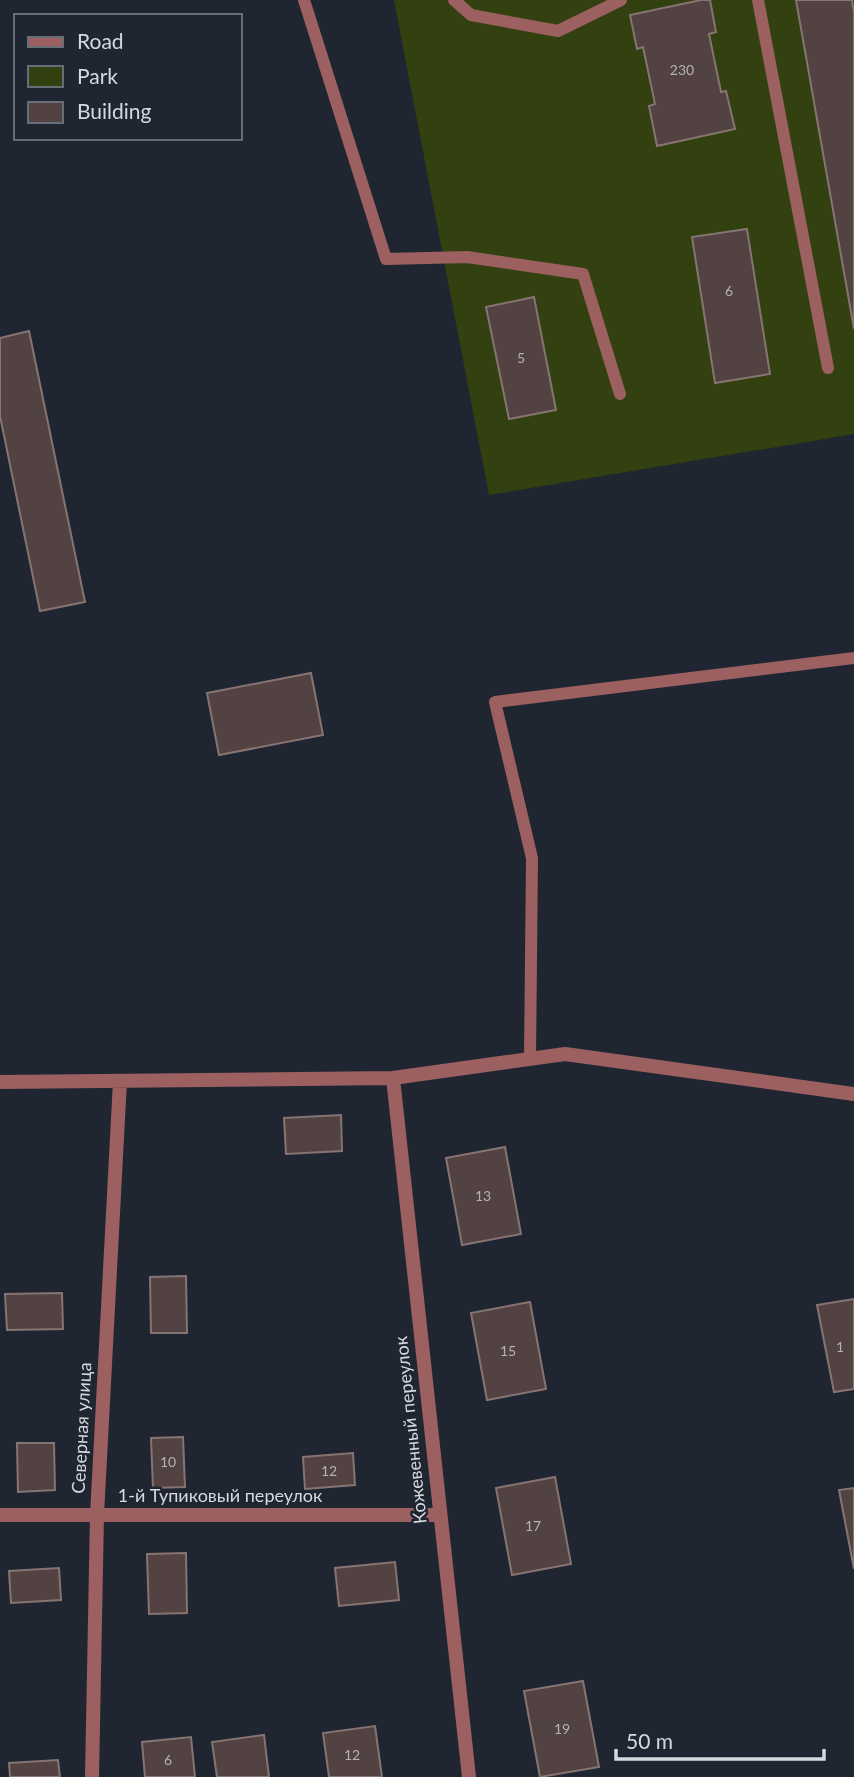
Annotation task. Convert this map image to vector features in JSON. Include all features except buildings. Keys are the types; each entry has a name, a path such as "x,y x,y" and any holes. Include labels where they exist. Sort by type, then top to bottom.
{"street":[{"path":"0,1082 393,1078 565,1054 854,1094"},
{"name":"Кожевенный переулок","path":"393,1078 469,1777"},
{"name":"Северная улица","path":"92,1777 97,1515 120,1081"},
{"name":"1-й Тупиковый переулок","path":"0,1515 440,1515"}],"lane":[{"path":"304,0 386,259 467,257 583,274 620,394"},
{"path":"454,0 471,15 558,31 621,0"},
{"path":"758,0 828,368"},
{"path":"530,1059 532,858 495,702 854,658"}],"green space":[{"path":"394,0 854,0 854,434 489,495"}]}
